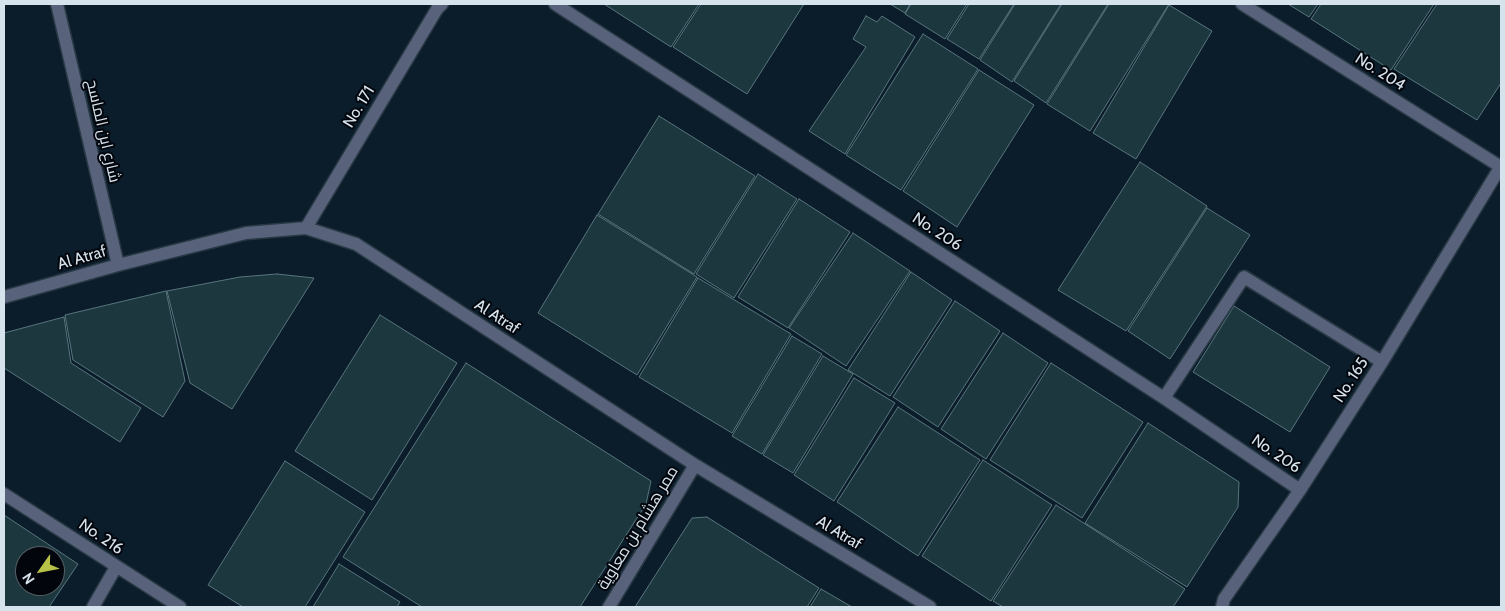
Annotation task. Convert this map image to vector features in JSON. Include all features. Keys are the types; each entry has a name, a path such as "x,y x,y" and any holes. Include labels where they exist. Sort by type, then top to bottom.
{"street":[{"name":"شارع ابن الماسح","path":"57,4 118,265"},
{"name":"No. 171","path":"306,228 437,9 442,4"},
{"name":"No. 206","path":"555,4 1164,398 1300,490"},
{"name":"No. 204","path":"1242,4 1501,167"},
{"name":"No. 165","path":"1220,604 1300,490 1382,362 1501,167"},
{"name":"Al Atraf","path":"4,297 118,265 246,233 306,228 356,244 695,465 930,607"},
{"path":"1164,398 1244,277 1382,362"},
{"name":"ممر هشام بن معاوية","path":"609,607 695,465"},
{"name":"No. 216","path":"4,494 98,552 116,567 180,607"},
{"path":"92,607 116,567"}],"building":[{"path":"604,4 699,4 671,47"},
{"path":"701,4 804,4 747,94 673,47"},
{"path":"890,4 910,4 905,13"},
{"path":"911,4 967,4 945,39 905,14"},
{"path":"969,4 1014,4 979,59 947,39"},
{"path":"1015,4 1061,4 1012,82 980,60"},
{"path":"1062,4 1108,4 1046,103 1014,81"},
{"path":"1109,4 1169,4 1090,131 1047,104"},
{"path":"1288,4 1318,4 1309,17"},
{"path":"1321,4 1434,4 1391,70 1311,19"},
{"path":"1437,4 1501,4 1501,83 1477,120 1394,69"},
{"path":"1169,5 1212,31 1136,159 1093,133"},
{"path":"866,16 877,22 882,16 915,37 845,154 809,131 866,47 853,39"},
{"path":"923,34 978,69 901,190 846,155"},
{"path":"979,70 1034,105 957,227 903,191"},
{"path":"659,116 755,176 694,274 598,214"},
{"path":"1140,162 1207,206 1126,331 1058,290"},
{"path":"758,174 797,199 734,298 696,274"},
{"path":"799,199 850,232 788,328 738,297"},
{"path":"1207,208 1250,235 1170,359 1128,331"},
{"path":"597,215 697,277 637,375 538,313"},
{"path":"853,233 910,271 846,366 789,328"},
{"path":"911,272 952,300 890,396 848,370"},
{"path":"277,274 314,278 232,409 190,383 167,291 240,277"},
{"path":"698,278 791,334 732,433 639,377"},
{"path":"166,291 185,381 163,417 73,360 65,315"},
{"path":"955,301 1000,331 938,427 893,397"},
{"path":"1234,306 1330,367 1290,432 1193,372"},
{"path":"380,315 457,363 372,500 295,451"},
{"path":"64,317 71,363 141,408 120,442 4,368 4,333"},
{"path":"1003,333 1048,363 986,459 941,429"},
{"path":"792,336 822,354 762,454 732,436"},
{"path":"823,356 853,374 793,473 763,455"},
{"path":"466,363 651,481 646,504 580,607 422,607 343,557"},
{"path":"1051,363 1143,422 1082,518 990,460"},
{"path":"854,378 895,403 834,501 794,475"},
{"path":"898,407 980,460 918,556 837,502"},
{"path":"1148,423 1239,482 1238,507 1187,587 1085,523"},
{"path":"983,460 1052,505 991,601 922,556"},
{"path":"285,461 365,512 305,607 243,607 208,585"},
{"path":"1056,505 1185,589 1173,607 1003,607 993,601"},
{"path":"4,515 51,546 15,546 15,596 56,596 49,607 4,607"},
{"path":"707,517 819,588 807,607 635,607 692,518"},
{"path":"65,555 78,564 65,583"},
{"path":"339,564 400,602 397,607 313,607"},
{"path":"821,589 852,607 810,607"}]}
